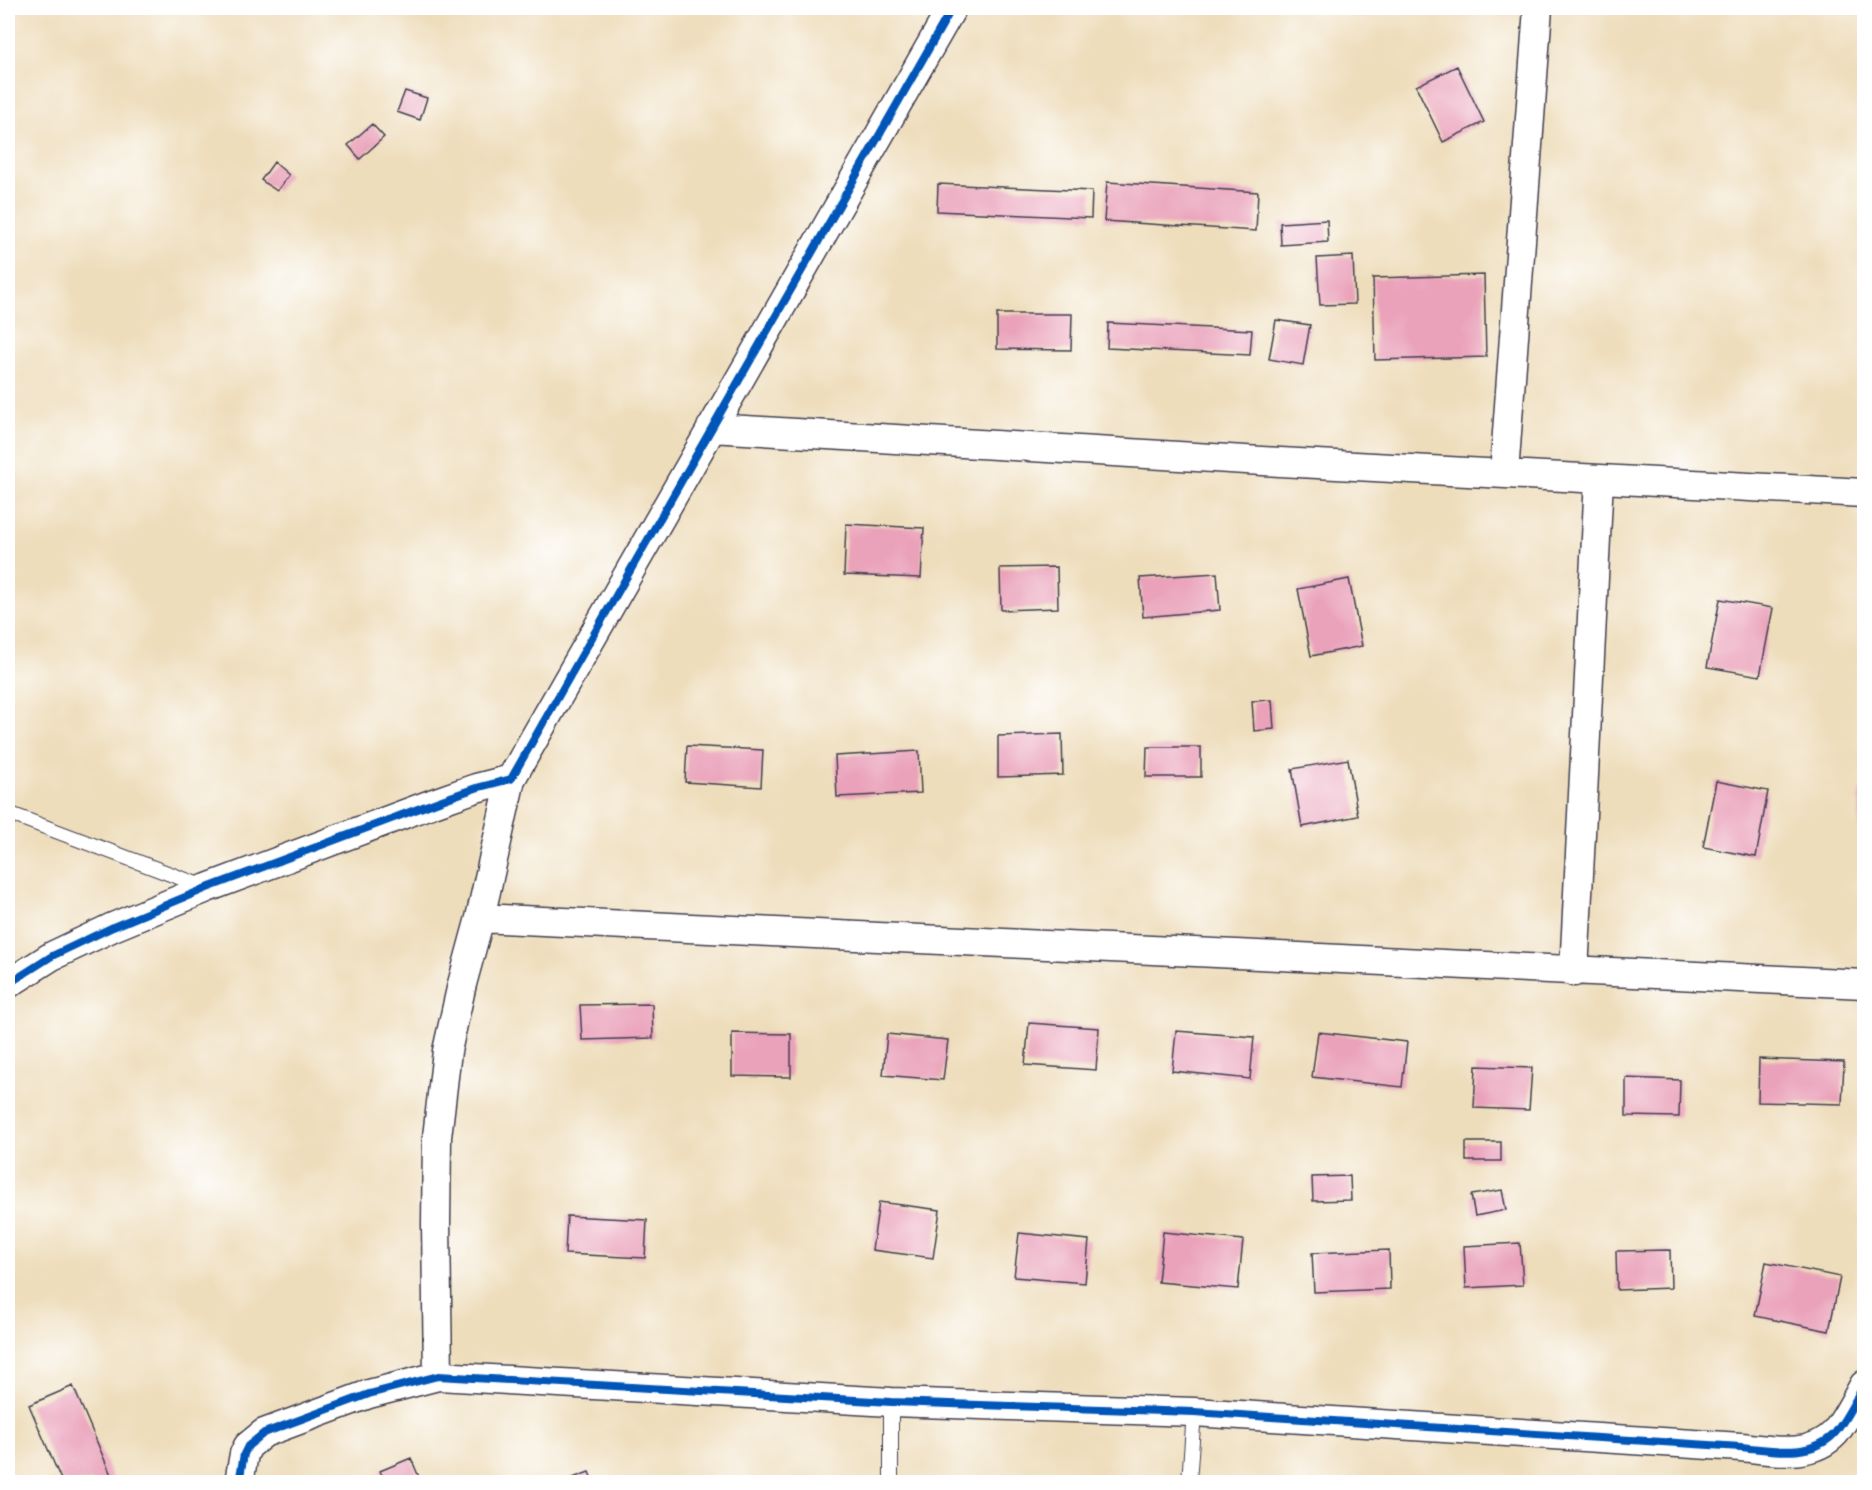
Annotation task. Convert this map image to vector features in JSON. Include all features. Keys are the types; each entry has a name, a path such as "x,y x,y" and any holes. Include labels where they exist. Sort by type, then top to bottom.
{"street":[{"path":"438,1376 437,1137 447,1052 511,779 952,8"},
{"path":"1504,474 1538,8"},
{"path":"711,428 1864,493"},
{"path":"1574,972 1599,479"},
{"path":"8,984 52,956 113,927 207,888 439,801 511,779"},
{"path":"480,918 1574,972 1864,984"},
{"path":"239,1482 244,1454 248,1446 264,1433 369,1395 438,1376 891,1402 1194,1412 1789,1452 1820,1443 1834,1433 1864,1385"}],"lane":[{"path":"8,813 207,888"},
{"path":"891,1402 891,1482"},
{"path":"1188,1482 1194,1412"}],"building":[{"path":"1457,66 1484,122 1443,142 1416,86"},
{"path":"405,91 427,98 420,120 397,112"},
{"path":"372,124 384,137 360,159 348,145"},
{"path":"274,162 289,175 277,191 261,180"},
{"path":"1107,182 1258,192 1256,231 1104,221"},
{"path":"938,184 1092,191 1091,218 937,211"},
{"path":"1327,220 1328,242 1281,245 1280,223"},
{"path":"1353,256 1355,304 1320,305 1317,258"},
{"path":"1484,275 1486,357 1375,360 1373,278"},
{"path":"997,314 1072,314 1071,350 997,349"},
{"path":"1276,320 1310,325 1303,365 1269,359"},
{"path":"1108,323 1252,330 1250,355 1107,348"},
{"path":"846,524 924,528 921,578 844,575"},
{"path":"1057,567 1058,608 1001,610 1000,568"},
{"path":"1217,573 1220,610 1143,617 1140,578"},
{"path":"1349,579 1362,646 1311,656 1298,589"},
{"path":"1720,599 1773,608 1760,676 1707,667"},
{"path":"1864,687 1864,703 1859,690"},
{"path":"1272,700 1274,729 1254,731 1252,701"},
{"path":"1062,734 1063,775 998,777 998,736"},
{"path":"687,746 763,750 761,787 685,782"},
{"path":"1147,747 1201,747 1201,777 1146,777"},
{"path":"919,751 921,793 837,797 835,756"},
{"path":"1348,759 1358,816 1302,827 1292,769"},
{"path":"1716,781 1768,791 1756,857 1703,847"},
{"path":"1860,789 1864,789 1864,828 1859,828"},
{"path":"652,1004 653,1038 582,1040 580,1005"},
{"path":"1029,1023 1099,1028 1096,1070 1025,1065"},
{"path":"1176,1031 1254,1037 1250,1079 1172,1071"},
{"path":"1318,1032 1407,1042 1402,1087 1312,1077"},
{"path":"732,1033 791,1034 791,1077 732,1076"},
{"path":"887,1034 948,1040 943,1080 883,1075"},
{"path":"1759,1059 1844,1062 1842,1104 1758,1102"},
{"path":"1476,1066 1532,1068 1529,1110 1474,1108"},
{"path":"1626,1078 1680,1080 1679,1117 1626,1116"},
{"path":"1466,1142 1501,1142 1501,1161 1466,1161"},
{"path":"1350,1176 1351,1200 1313,1201 1312,1177"},
{"path":"1502,1190 1506,1210 1475,1216 1471,1195"},
{"path":"879,1202 940,1210 933,1258 872,1250"},
{"path":"567,1216 647,1220 645,1258 565,1254"},
{"path":"1163,1232 1243,1240 1238,1289 1158,1282"},
{"path":"1019,1233 1089,1240 1085,1283 1014,1277"},
{"path":"1520,1243 1523,1285 1466,1288 1464,1246"},
{"path":"1389,1250 1390,1289 1314,1292 1312,1253"},
{"path":"1670,1250 1671,1288 1617,1290 1616,1251"},
{"path":"1766,1262 1840,1277 1829,1331 1755,1316"},
{"path":"73,1386 114,1482 62,1482 29,1405"},
{"path":"411,1458 421,1482 385,1482 380,1471"},
{"path":"589,1472 593,1482 562,1482"}],"cycle path":[{"path":"8,984 52,956 113,927 207,888 439,801 511,779 952,8"},
{"path":"239,1482 244,1454 248,1446 264,1433 369,1394 438,1376 891,1402 1194,1412 1778,1451 1803,1450 1825,1441 1835,1433 1864,1385"}]}
